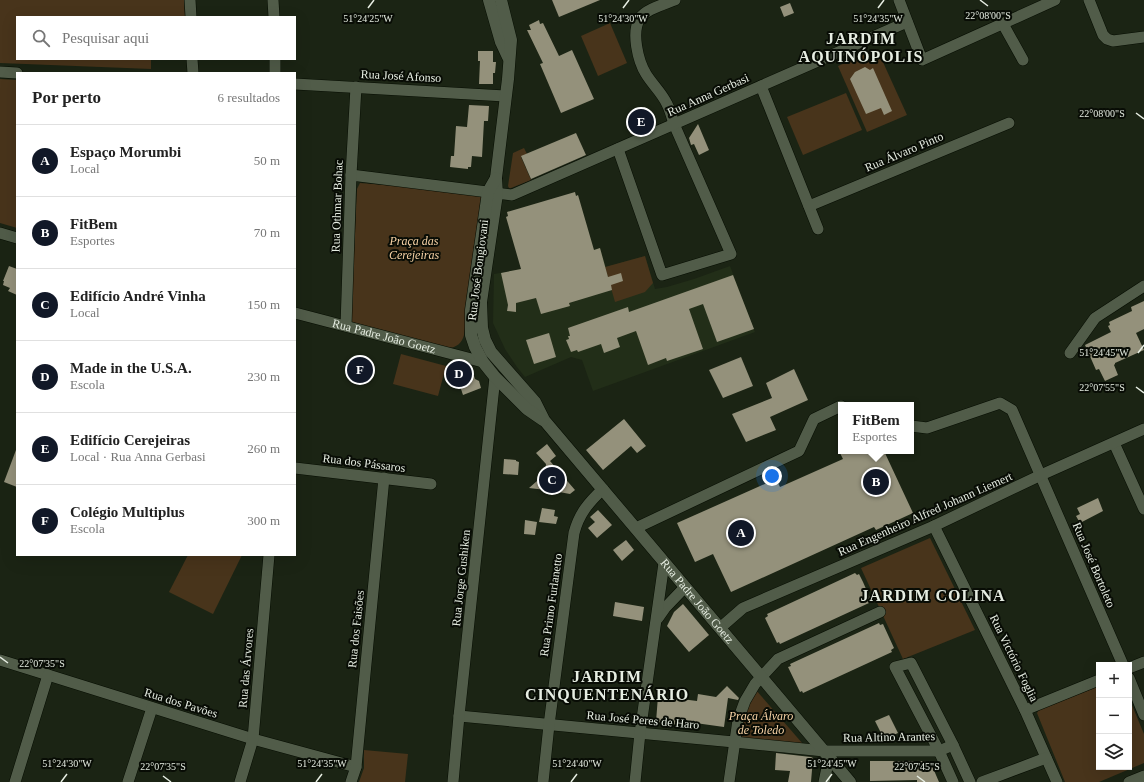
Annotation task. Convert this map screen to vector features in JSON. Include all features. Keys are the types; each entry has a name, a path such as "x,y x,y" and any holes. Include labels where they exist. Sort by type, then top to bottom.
{"street":[{"path":"190,0 191,16"},
{"path":"273,0 274,16"},
{"path":"489,0 501,42 510,60"},
{"name":"Rua José Bongiovani","path":"483,362 475,347 471,335 471,310 496,178 510,60 511,40 501,0"},
{"path":"618,149 662,275 731,254 674,124 667,103 646,74 637,47 636,29 640,18 652,10 675,0"},
{"path":"899,0 922,60 1055,0"},
{"path":"1089,0 1107,39 1113,41 1144,37"},
{"name":"Rua Anna Gerbasi","path":"351,175 512,195 907,22"},
{"path":"1003,24 1023,60"},
{"path":"192,60 193,72"},
{"path":"275,60 275,72"},
{"path":"0,72 16,73"},
{"name":"Rua José Afonso","path":"296,84 505,96"},
{"path":"761,86 818,229"},
{"name":"Rua Othmar Bohac","path":"346,326 351,175 356,87"},
{"name":"Rua Álvaro Pinto","path":"809,206 1009,122"},
{"name":"Rua José Bongiovani","path":"482,328 481,302 493,193"},
{"path":"0,233 16,238"},
{"path":"1070,353 1095,318 1144,286"},
{"name":"Rua Padre João Goetz","path":"296,313 483,362 495,377 527,409 544,420"},
{"name":"Rua Padre João Goetz","path":"482,328 485,340 491,352 535,402 544,420 850,782"},
{"name":"Rua Jorge Gushiken","path":"453,782 495,377"},
{"name":"Rua José Bortoleto","path":"914,426 926,428 1000,403 1012,410 1123,662"},
{"path":"636,528 799,450 814,419 838,407"},
{"name":"Rua Engenheiro Alfred Johann Liemert","path":"720,628 743,608 934,526 1041,475 1144,429"},
{"path":"1114,443 1144,509"},
{"name":"Rua dos Pássaros","path":"296,468 431,484"},
{"name":"Rua dos Faisões","path":"351,782 356,767 384,478"},
{"name":"Rua Primo Furlanetto","path":"542,782 576,523 590,500 603,489"},
{"name":"Rua Victório Foglia","path":"934,526 1025,710 1057,782"},
{"name":"Rua das Árvores","path":"240,782 253,739 269,556"},
{"path":"635,782 640,733 664,563"},
{"path":"656,620 685,587"},
{"path":"729,782 738,720 745,701 761,677 778,659 880,612"},
{"name":"Rua dos Pavões","path":"0,660 253,739 356,767"},
{"path":"1132,667 1144,662"},
{"path":"953,782 939,751 895,667 911,663 953,745 970,782"},
{"path":"15,782 48,675"},
{"path":"1025,710 1096,681"},
{"path":"1132,685 1144,715"},
{"path":"128,782 152,708"},
{"name":"Rua José Peres de Haro","path":"459,716 734,742 827,755"},
{"name":"Rua Altino Arantes","path":"827,755 939,751 953,745"},
{"path":"824,782 827,755"},
{"path":"982,782 1046,758"},
{"path":"1129,782 1144,776"}],"shaded area":[{"path":"600,248 606,267 645,256 655,289 694,279 730,266 755,332 593,391 582,360 571,357 525,377 505,349 493,323 494,274 528,268"}],"green space":[{"path":"0,0 184,0 185,16 16,16 16,60 151,60 151,69 0,63"},
{"path":"610,23 627,63 598,76 581,36"},
{"path":"877,49 907,115 867,132 838,66"},
{"path":"0,79 16,80 16,228 0,223"},
{"path":"846,93 862,130 803,155 787,117"},
{"path":"524,148 527,154 521,157 531,180 509,188 508,186 513,153"},
{"name":"Praça das Cerejeiras","path":"360,183 483,193 464,335 457,346 449,348 351,322 357,189"},
{"path":"645,256 653,283 645,292 615,302 605,267"},
{"path":"401,354 446,366 438,396 393,384"},
{"path":"930,538 975,630 903,659 861,568"},
{"path":"187,556 242,556 213,614 169,592"},
{"path":"1096,687 1096,770 1127,770 1099,782 1065,782 1037,713 1039,710"},
{"name":"Praça Álvaro de Toledo","path":"756,690 803,744 740,739 742,721"},
{"path":"1132,705 1144,734 1144,763 1132,768"},
{"path":"364,750 408,754 405,782 359,782 364,768"}],"building":[{"path":"552,0 600,0 559,17"},
{"path":"790,3 794,13 784,17 780,7"},
{"path":"539,20 540,24 543,23 559,56 572,50 594,99 561,113 540,64 543,63 527,30 531,30 529,25"},
{"path":"478,51 493,51 493,62 496,62 495,73 493,73 493,84 479,84 480,61 478,61"},
{"path":"865,67 870,70 873,68 892,111 884,115 881,108 866,114 850,79 855,72"},
{"path":"469,105 489,106 488,121 484,121 482,157 472,156 471,167 468,167 468,169 450,167 451,156 454,156 456,126 467,127"},
{"path":"645,107 654,123 631,134 627,125 630,124 628,120 630,119 628,117"},
{"path":"698,124 709,150 699,155 694,144 691,145 689,138"},
{"path":"576,133 586,155 531,179 521,156"},
{"path":"575,192 576,196 578,195 594,250 600,248 608,277 621,273 623,281 611,285 612,290 569,303 570,306 541,314 536,298 516,303 516,312 507,311 508,305 501,273 521,269 506,217 508,216 507,212"},
{"path":"9,266 16,269 16,295 8,291 10,288 3,285 3,281"},
{"path":"733,275 754,329 717,342 703,304 689,309 703,349 667,361 666,358 648,365 636,331 617,338 620,347 604,353 601,344 578,352 577,350 571,352 566,340 569,339 568,336 570,336 568,328 628,307 629,312"},
{"path":"1144,301 1144,329 1136,333 1144,350 1115,363 1114,365 1118,375 1105,381 1099,369 1096,370 1085,345 1111,332 1108,326 1110,325 1109,322 1132,311 1131,307"},
{"path":"549,333 556,357 534,364 526,340"},
{"path":"741,357 753,386 723,398 709,370"},
{"path":"459,367 468,369 467,374 474,376 475,379 479,381 481,388 463,395 457,377"},
{"path":"794,369 808,400 770,417 776,430 746,442 732,414 772,398 766,383"},
{"path":"624,419 646,446 637,453 631,446 603,470 586,450"},
{"path":"547,444 556,456 550,461 575,490 570,494 559,492 553,485 546,490 529,488 545,474 546,464 536,453"},
{"path":"16,450 16,487 4,482"},
{"path":"840,454 885,454 913,513 876,530 874,527 731,592 713,554 695,562 677,523 776,479 780,487 843,459"},
{"path":"504,459 516,460 519,462 518,475 503,474"},
{"path":"1098,498 1103,511 1080,523 1076,516 1080,514 1077,508"},
{"path":"542,508 555,510 554,516 558,517 556,524 539,522"},
{"path":"598,510 612,525 597,538 588,528 595,522 590,517"},
{"path":"525,520 537,522 535,535 524,534"},
{"path":"626,540 634,550 622,561 613,550"},
{"path":"855,573 857,575 859,574 863,582 870,598 868,599 869,603 780,644 779,642 777,643 765,618 768,616 767,614"},
{"path":"615,602 644,607 642,621 613,616"},
{"path":"683,604 709,635 689,652 667,626 674,612"},
{"path":"879,623 880,625 883,624 894,648 891,650 892,652 803,693 802,691 800,692 788,667 791,666 790,664"},
{"path":"727,686 739,698 738,700 728,698 724,727 681,721 680,725 656,722 658,696 697,701 698,694 716,697"},
{"path":"889,715 898,733 884,739 875,721"},
{"path":"776,753 813,758 811,782 788,782 790,771 775,770"},
{"path":"870,761 930,761 939,782 917,782 917,780 870,781"}],"place":[{"name":"Edifício Cerejeiras","path":"641,122"},
{"name":"Colégio Multiplus","path":"360,370"},
{"name":"Made in the U.S.A.","path":"459,374"},
{"name":"Edifício André Vinha","path":"552,480"},
{"name":"FitBem","path":"876,482"},
{"name":"Espaço Morumbi","path":"741,533"}],"district":[{"name":"JARDIM AQUINÓPOLIS","path":"861,47"},
{"name":"JARDIM COLINA","path":"933,595"},
{"name":"JARDIM CINQUENTENÁRIO","path":"607,685"}]}
